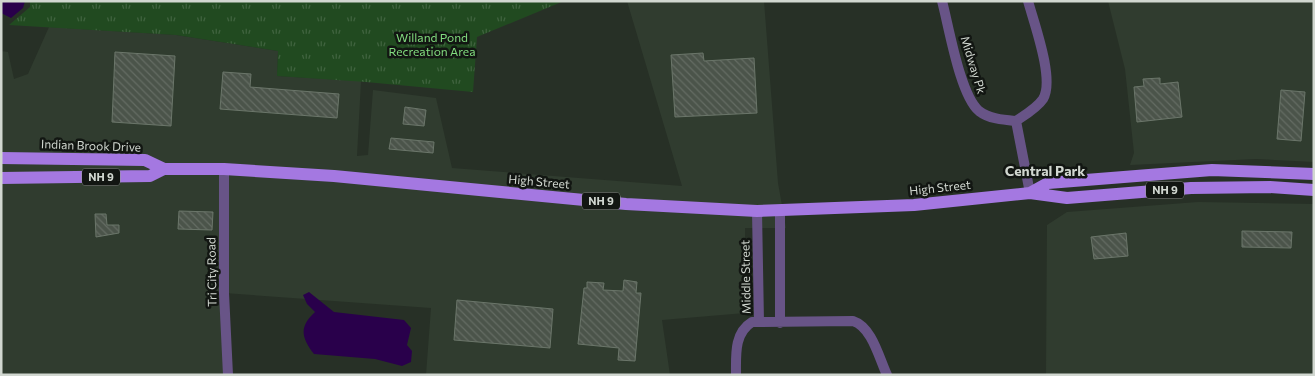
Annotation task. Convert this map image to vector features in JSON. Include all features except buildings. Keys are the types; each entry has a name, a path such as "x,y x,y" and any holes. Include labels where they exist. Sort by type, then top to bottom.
{"main road":[{"name":"Indian Brook Drive","path":"1,158 145,160 164,169"},
{"name":"High Street","path":"164,169 224,169 334,176 673,208 780,212 914,205 1030,193 1067,198 1191,188 1270,187 1314,190"},
{"name":"NH 9","path":"1,178 150,176 164,169"},
{"name":"High Street","path":"1030,193 1048,183 1171,172 1246,170 1314,174"}],"street":[{"name":"Midway Pk","path":"942,1 962,76 973,105 990,116 1016,121"},
{"path":"1028,1 1045,68 1047,88 1039,104 1016,121 1030,193"},
{"name":"Tri City Road","path":"224,169 224,293 228,375"},
{"name":"Middle Street","path":"757,211 759,322 854,321 861,324 887,375"},
{"path":"780,212 780,323"},
{"path":"736,375 738,337 744,327 752,322 759,322"}],"shaded area":[{"path":"1,1 25,1 23,8 11,18 1,13"},
{"path":"627,1 764,1 778,183 786,228 745,228 745,313 662,320 670,375 426,375 431,308 224,293 228,375 1,375 1,51 8,52 14,79 28,74 49,27 176,35 278,51 277,76 361,81 357,156 368,155 373,90 436,98 452,168 682,186"},
{"path":"1108,1 1314,1 1314,162 1256,159 1130,165 1134,153 1125,69"},
{"path":"1198,202 1314,204 1314,375 1046,375 1047,225 1067,212"},
{"path":"309,292 334,312 404,320 411,328 407,345 412,351 411,362 402,366 375,359 314,354 304,337 306,322 315,312 307,304 303,295"}],"green space":[{"name":"Willand Pond Recreation Area","path":"30,1 564,1 477,37 473,92 277,76 278,51 176,35 9,25 30,7"}],"district":[{"name":"Central Park","path":"1045,171"}]}
